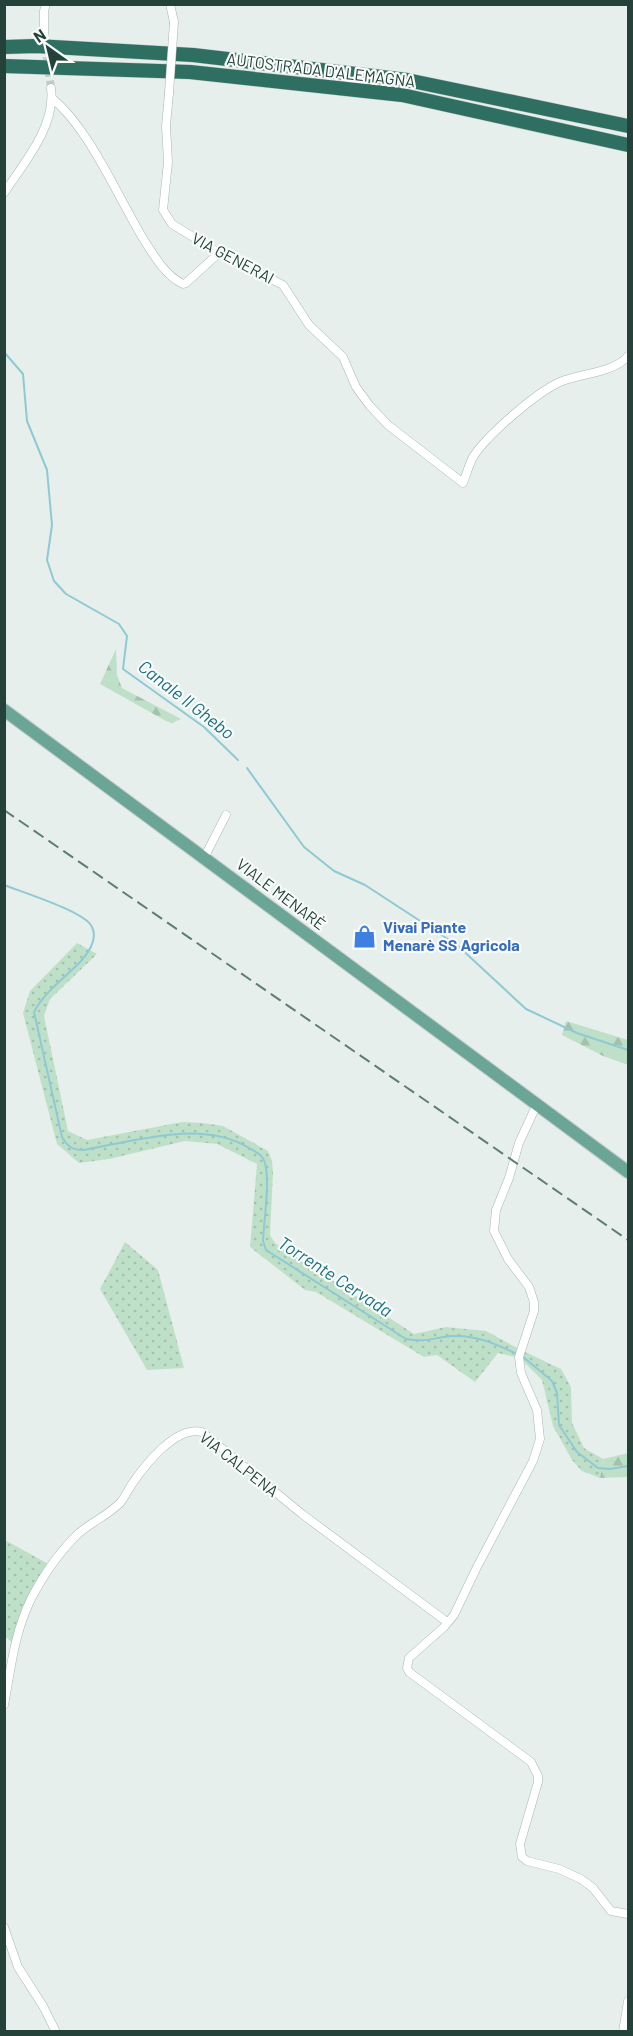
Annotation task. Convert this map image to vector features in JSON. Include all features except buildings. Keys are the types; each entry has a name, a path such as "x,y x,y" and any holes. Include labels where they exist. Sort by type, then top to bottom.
{"highway":[{"name":"AUTOSTRADA D'ALEMAGNA","path":"4,47 36,46 193,55 406,80 628,126"},
{"name":"AUTOSTRADA D'ALEMAGNA","path":"4,66 190,72 402,95 628,145"}],"main road":[{"name":"VIALE MENARÈ","path":"4,710 628,1172"}],"street":[{"path":"44,34 46,4"},
{"name":"VIA GENERAI","path":"170,4 174,22 166,126 168,162 163,210 172,224 219,253 283,285 309,325 343,357 356,387 370,406 388,425 463,483 473,457 528,403 559,383 611,368 628,356"},
{"path":"4,193 35,146 48,118 52,98 51,88"},
{"path":"52,98 62,106 87,142 108,174 149,248 176,281 186,283 219,253"},
{"path":"204,858 226,815"},
{"path":"537,1104 519,1143 509,1178 496,1210 494,1231 508,1259 529,1287 534,1302 534,1311 520,1353 521,1373 537,1410 540,1439 533,1461 454,1615 409,1658 407,1668 409,1672 531,1762 535,1768 538,1782 520,1844 522,1857 527,1862 559,1869 581,1879 593,1888 612,1911 628,1914"},
{"name":"VIA CALPENA","path":"4,1705 14,1643 31,1599 43,1578 80,1533 119,1504 146,1465 160,1451 185,1433 195,1430 202,1432 302,1514 447,1622"},
{"path":"4,1927 18,1967 44,2006 56,2031"},
{"path":"623,2031 628,2001"}],"green space":[{"path":"116,649 117,675 122,688 181,719 172,723 166,721 100,684"},
{"path":"77,943 97,954 50,999 44,1016 68,1131 87,1140 182,1122 203,1123 223,1126 268,1151 273,1172 270,1235 275,1243 414,1334 446,1327 486,1331 561,1369 571,1387 572,1423 584,1448 603,1459 600,1478 582,1471 572,1460 553,1426 542,1380 520,1358 498,1353 475,1382 437,1355 424,1357 316,1292 305,1290 250,1247 257,1164 217,1144 185,1141 109,1159 79,1163 57,1144 23,1013 30,991"},
{"path":"566,1021 628,1040 628,1065 603,1056 562,1035"},
{"path":"125,1242 158,1270 184,1368 147,1370 100,1289"},
{"path":"628,1453 628,1477 600,1478 603,1459"},
{"path":"5,1540 52,1566 43,1578 14,1643 5,1637"}],"waterway":[{"name":"Canale Il Ghebo","path":"4,352 23,374 27,421 47,470 52,525 47,560 54,581 66,594 119,624 127,636 123,669 204,727 238,760"},
{"name":"Canale Il Ghebo","path":"247,768 304,847 334,871 365,885 457,945 526,1009 577,1033 628,1050"},
{"name":"Torrente Cervada","path":"4,885 78,915 87,921 94,932 92,945 87,954 49,991 34,1012 62,1137 68,1146 84,1150 146,1138 190,1134 231,1139 257,1152 265,1163 267,1190 263,1241 266,1250 406,1339 470,1337 517,1354"},
{"name":"Torrente Cervada","path":"522,1356 552,1381 557,1393 559,1425 577,1452 598,1468 628,1466"}],"tunnel":[{"path":"45,45 51,88"}],"railway":[{"path":"4,810 628,1240"}],"place":[{"name":"Vivai Piante Menarè SS Agricola","path":"365,936"}]}
